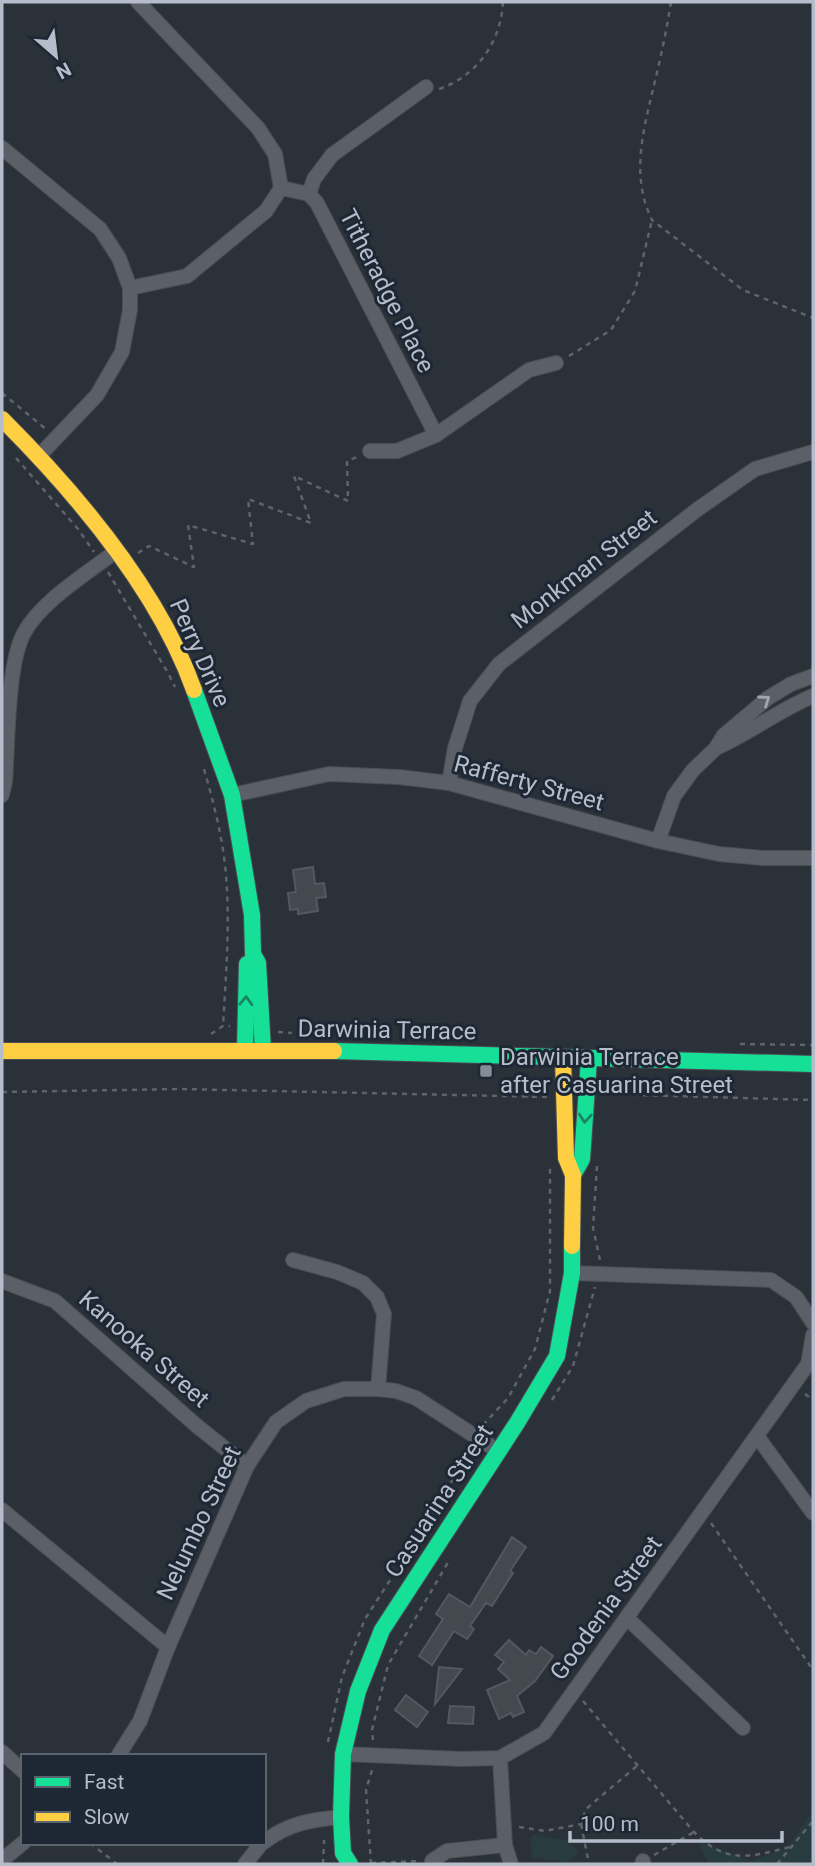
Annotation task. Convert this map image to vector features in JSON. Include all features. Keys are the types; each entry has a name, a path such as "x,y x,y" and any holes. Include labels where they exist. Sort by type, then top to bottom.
{"street":[{"path":"130,288 187,276 266,211 281,188 275,154 258,128 138,2"},
{"path":"309,194 314,178 332,155 426,87"},
{"path":"2,148 100,229 119,258 130,288 130,310 122,352 97,395 39,456"},
{"name":"Titheradge Place","path":"281,188 309,194 317,203 436,435"},
{"path":"370,451 397,451 436,435 529,370 556,363"},
{"name":"Perry Drive","path":"2,419 39,456 94,520 154,606 187,669 232,794 253,915 253,954 258,963 263,1050"},
{"name":"Monkman Street","path":"449,783 455,748 470,701 499,664 698,509 755,469 813,452"},
{"path":"2,795 14,666 24,633 44,608 116,551"},
{"path":"657,841 674,796 724,735 768,698 791,684 813,676"},
{"path":"716,748 813,696"},
{"name":"Rafferty Street","path":"232,794 329,774 399,777 449,783 657,841 719,854 763,858 813,858"},
{"name":"Perry Drive","path":"245,1050 247,964 253,954"},
{"name":"Darwinia Terrace","path":"2,1051 263,1050 813,1063"},
{"name":"Casuarina Street","path":"343,1860 333,1818 335,1752 382,1630 557,1356 572,1273 573,1175 566,1158 563,1058"},
{"name":"Casuarina Street","path":"573,1175 582,1159 589,1059"},
{"path":"293,1261 363,1283 377,1297 384,1314 378,1389"},
{"path":"572,1273 771,1280 796,1297 813,1320"},
{"name":"Kanooka Street","path":"2,1282 55,1301 197,1426 247,1465"},
{"name":"Goodenia Street","path":"335,1752 462,1759 500,1758 544,1733 808,1364 813,1335"},
{"name":"Nelumbo Street","path":"119,1754 140,1721 168,1647 247,1465 276,1422 306,1401 344,1389 396,1391 416,1398 498,1451"},
{"path":"757,1436 813,1513"},
{"path":"2,1510 168,1647"},
{"path":"626,1618 743,1728"},
{"path":"2,1752 21,1769"},
{"path":"500,1758 505,1845 511,1864"},
{"path":"266,1840 282,1829 313,1820 333,1818"},
{"path":"2,1860 21,1845"},
{"path":"245,1864 261,1845"},
{"path":"432,1861 447,1851 505,1845"}],"path":[{"path":"426,87 431,90 451,85 482,61 493,44 501,23 503,2"},
{"path":"671,2 665,39 642,127 640,170 645,205 652,220 743,290 813,318"},
{"path":"556,363 611,330 635,291 652,220"},
{"path":"47,430 55,426"},
{"path":"143,550 149,546 194,567 188,525 253,544 247,499 311,523 295,476 348,500 347,461 370,451"},
{"path":"13,454 78,529 118,585 178,696"},
{"path":"203,766 216,813 226,872 228,923 223,1026"},
{"path":"2,1092 195,1089 550,1097 564,1103"},
{"path":"586,1104 602,1094 813,1100"},
{"path":"335,1752 328,1736 342,1677 365,1619 442,1501 475,1435 509,1398 536,1349 550,1290 550,1153"},
{"path":"2,1240 2,1247"},
{"path":"703,1511 813,1670"},
{"path":"574,1690 694,1832 715,1849 732,1856 751,1857 790,1847"},
{"path":"589,1864 581,1824 586,1809 638,1765"},
{"path":"323,1864 333,1818"},
{"path":"777,1864 813,1821"},
{"path":"504,1824 545,1831 581,1824"},
{"path":"642,1862 694,1832"},
{"path":"93,1845 117,1864"},
{"path":"371,1863 432,1861"}],"green space":[{"path":"813,1810 813,1864 709,1864 698,1841 751,1861 787,1848"},
{"path":"534,1834 570,1841 579,1853 568,1862 532,1858 530,1838"}],"building":[{"path":"313,867 315,884 324,883 326,897 316,898 318,911 298,914 298,909 290,910 288,893 296,892 293,870"},
{"path":"512,1537 526,1547 492,1606 486,1603 470,1626 474,1629 467,1639 454,1631 432,1665 419,1656 443,1619 436,1614 449,1594 470,1607"},
{"path":"509,1640 526,1655 529,1650 536,1654 541,1647 553,1656 535,1681 517,1696 524,1712 513,1717 511,1713 499,1719 487,1690 510,1680 498,1669 504,1662 495,1655"},
{"path":"439,1667 462,1669 435,1704"},
{"path":"406,1695 428,1712 417,1727 395,1710"},
{"path":"450,1706 474,1707 473,1724 448,1723"}],"traffic: fast":[{"path":"194,690 232,795 252,915 253,954 258,963 263,1050"},
{"path":"245,1050 247,964"},
{"path":"334,1051 813,1064"},
{"path":"573,1175 582,1159 589,1059"},
{"path":"350,1864 343,1853 343,1754 358,1691 382,1630 517,1423 557,1356 572,1273 572,1246"}],"traffic: slow":[{"path":"2,419 59,479 113,545 159,616 194,690"},
{"path":"2,1051 334,1051"},
{"path":"563,1058 566,1158 573,1175 572,1246"}],"place":[{"name":"Darwinia Terrace after Casuarina Street","path":"486,1071"}]}
